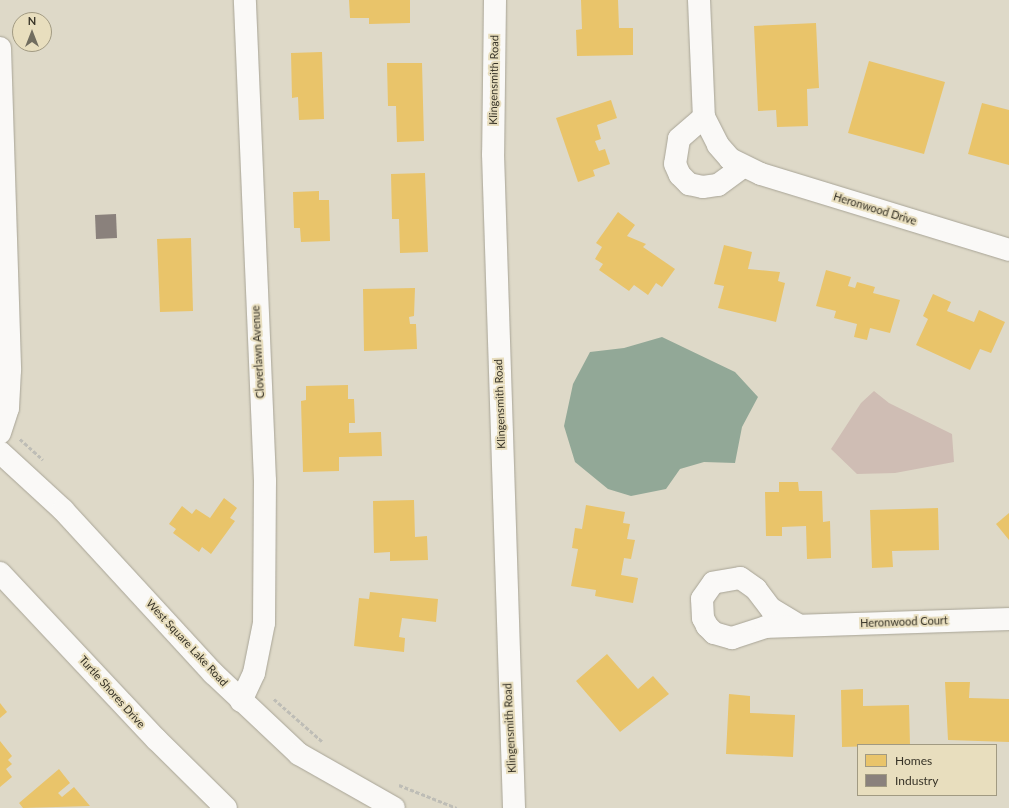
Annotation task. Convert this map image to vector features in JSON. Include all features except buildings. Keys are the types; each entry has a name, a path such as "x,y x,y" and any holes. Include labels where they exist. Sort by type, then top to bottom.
{"street":[{"name":"Cloverlawn Avenue","path":"241,701 254,673 264,623 265,489 244,0"},
{"name":"Klingensmith Road","path":"495,0 493,154 514,808"},
{"name":"Heronwood Drive","path":"699,0 704,117 718,145 741,168 1009,250"},
{"path":"0,48 10,370 8,408 0,433"},
{"path":"704,117 679,139 676,164 680,176 689,184 703,187 718,185 741,168"},
{"name":"West Square Lake Road","path":"0,452 63,510 241,701 299,754 394,808"},
{"name":"Turtle Shores Drive","path":"0,573 156,739 226,808"},
{"name":"Heronwood Court","path":"798,625 1009,619"}],"path":[{"path":"268,693 329,745"},
{"path":"393,782 457,808"}],"shaded area":[{"path":"662,337 735,372 758,397 742,427 735,463 704,462 680,469 666,489 631,496 608,489 575,462 564,426 573,384 590,352 624,348"},
{"path":"874,391 889,403 952,434 954,462 895,473 857,474 831,449 861,403"}]}
